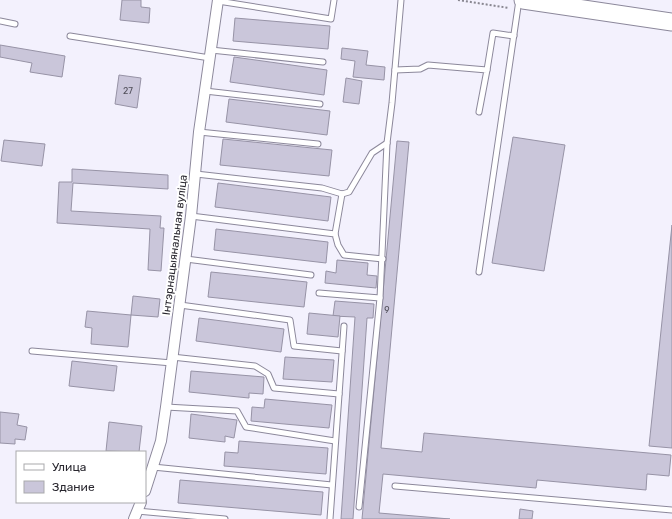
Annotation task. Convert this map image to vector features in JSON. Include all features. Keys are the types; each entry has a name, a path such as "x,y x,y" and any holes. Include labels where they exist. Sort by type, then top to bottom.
{"main road":[{"path":"523,0 672,22"}],"street":[{"name":"Інтэрнацыянальная вуліца","path":"146,488 161,440 166,407 186,259 205,91 218,0"}],"lane":[{"path":"218,0 331,19 334,0"},
{"path":"359,507 380,298 383,259 387,143 401,0"},
{"path":"478,272 520,0"},
{"path":"0,21 15,24"},
{"path":"479,112 493,33 514,36"},
{"path":"70,36 210,54 323,62"},
{"path":"395,70 420,69 428,65 487,70"},
{"path":"205,91 320,104"},
{"path":"200,132 318,144"},
{"path":"196,174 322,188 342,194 349,192 372,153 387,143"},
{"path":"342,194 335,234 338,245 344,255 383,259"},
{"path":"191,216 335,234"},
{"path":"186,259 311,275"},
{"path":"319,293 380,298"},
{"path":"180,305 290,320 294,346 342,351"},
{"path":"330,519 344,326"},
{"path":"32,351 255,366 268,374 274,388 339,394"},
{"path":"166,407 237,411 246,426 335,441"},
{"path":"153,466 332,485"},
{"path":"395,486 672,510"},
{"path":"137,511 225,519"}],"building":[{"path":"122,0 141,0 141,7 150,8 149,23 120,20"},
{"path":"235,18 330,26 328,49 233,41"},
{"path":"0,45 65,56 62,77 30,72 32,63 0,57"},
{"path":"342,48 368,51 366,65 385,67 384,80 353,77 355,61 341,59"},
{"path":"234,57 327,70 324,95 230,82"},
{"path":"119,75 141,78 137,108 115,104"},
{"path":"346,78 362,81 359,104 343,102"},
{"path":"229,99 330,111 327,135 226,122"},
{"path":"513,137 565,145 544,271 492,263"},
{"path":"223,139 332,150 329,176 220,165"},
{"path":"4,140 45,144 42,166 1,161"},
{"path":"397,141 409,142 381,448 422,452 424,433 671,455 669,476 647,474 646,490 537,480 536,488 383,474 379,513 450,519 362,519"},
{"path":"72,169 168,175 168,189 73,183 71,211 161,216 160,228 164,228 161,271 148,270 150,229 57,223 59,182 72,182"},
{"path":"218,183 331,197 328,221 215,207"},
{"path":"672,225 672,448 649,446"},
{"path":"216,229 328,242 326,263 214,250"},
{"path":"337,260 368,263 367,275 377,276 376,288 325,283 326,271 336,273"},
{"path":"211,272 307,282 304,307 208,297"},
{"path":"133,296 160,299 158,317 131,315"},
{"path":"335,301 374,304 373,318 367,318 353,519 341,519 355,317 333,316"},
{"path":"87,311 131,315 128,347 91,344 92,328 85,327"},
{"path":"309,313 340,316 338,337 307,334"},
{"path":"199,318 284,329 281,352 196,341"},
{"path":"285,357 334,360 332,382 283,379"},
{"path":"72,361 117,366 114,391 69,386"},
{"path":"191,371 264,377 263,394 249,393 249,398 189,392"},
{"path":"265,399 332,405 329,428 251,421 252,407 264,408"},
{"path":"0,412 19,414 17,425 27,427 25,440 15,439 15,444 0,443"},
{"path":"191,414 237,420 234,438 225,436 225,442 189,438"},
{"path":"109,422 142,426 139,451 106,451"},
{"path":"239,441 328,448 326,474 224,466 225,452 238,453"},
{"path":"180,480 323,492 321,515 178,503"},
{"path":"520,509 533,511 532,519 519,519"}]}
